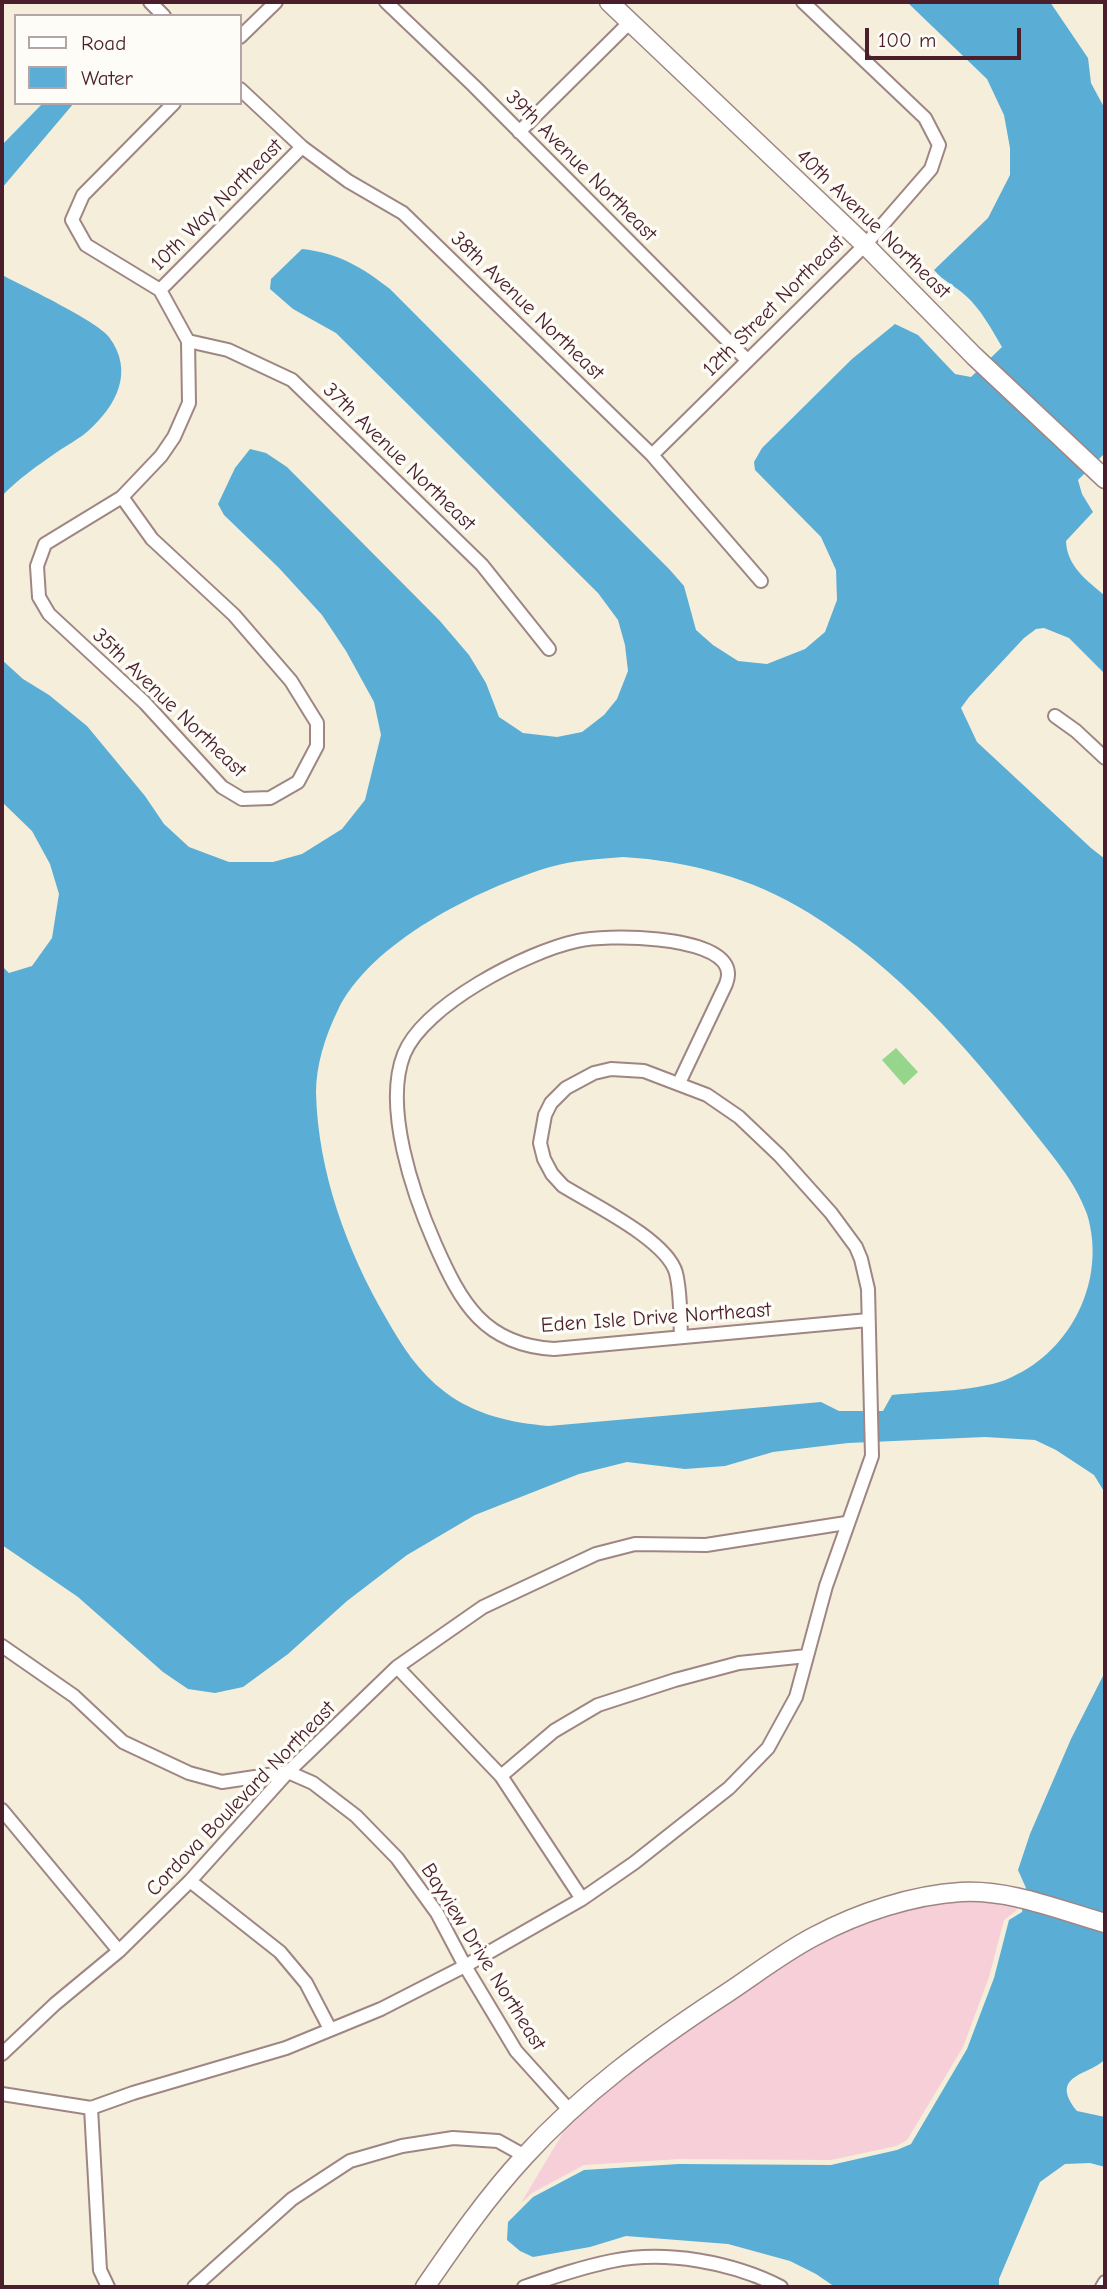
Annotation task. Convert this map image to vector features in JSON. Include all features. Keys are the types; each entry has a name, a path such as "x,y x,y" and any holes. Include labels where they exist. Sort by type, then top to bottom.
{"street":[{"path":"242,35 276,2"},
{"name":"39th Avenue Northeast","path":"386,2 747,360"},
{"name":"40th Avenue Northeast","path":"609,2 865,244 974,356 1105,479"},
{"name":"12th Street Northeast","path":"652,455 865,244 932,169 939,145 925,118 803,2"},
{"path":"519,132 630,22"},
{"name":"38th Avenue Northeast","path":"242,91 302,147 348,181 404,213 652,455 761,581"},
{"path":"122,497 167,447 189,403 188,341 160,290 86,245 72,220 83,195 172,105"},
{"name":"10th Way Northeast","path":"160,290 302,147"},
{"name":"37th Avenue Northeast","path":"188,341 228,350 292,380 482,565 549,649"},
{"name":"35th Avenue Northeast","path":"122,497 152,539 234,615 291,681 317,723 317,746 298,782 288,789 270,798 242,799 222,786 145,702 49,614 39,597 37,566 45,544 122,497"},
{"path":"1055,716 1105,758"},
{"name":"Eden Isle Drive Northeast","path":"679,1083 729,975 727,967 715,955 700,949 653,939 621,937 578,940 552,948 462,993 436,1012 411,1041 398,1073 397,1109 415,1193 443,1262 466,1303 492,1331 521,1345 554,1349 868,1320"},
{"path":"2,2094 91,2108 286,2048 381,2009 465,1966 582,1899 634,1863 729,1788 768,1748 796,1697 825,1586 872,1456 868,1289 861,1259 840,1224 780,1156 739,1117 707,1095 645,1071 628,1069 594,1073 578,1080 557,1095 545,1115 540,1143 544,1159 552,1174 563,1185 648,1238 666,1254 676,1274 681,1337"},
{"name":"Cordova Boulevard Northeast","path":"2,2054 55,2004 119,1951 190,1881 288,1772 397,1667 483,1607 596,1554 635,1544 706,1545 846,1523"},
{"path":"2,1646 74,1696 122,1742 189,1773 222,1782 288,1772"},
{"path":"501,1776 554,1731 598,1705 674,1679 738,1663 807,1656"},
{"path":"397,1667 501,1776 582,1899"},
{"name":"Bayview Drive Northeast","path":"288,1772 313,1783 356,1816 397,1858 437,1913 516,2051 571,2112"},
{"path":"2,1810 119,1951"},
{"path":"190,1881 280,1952 306,1983 330,2029"},
{"path":"429,2286 474,2217 525,2156 571,2112 650,2046 813,1937 863,1916 920,1897 964,1891 1019,1898 1105,1923"},
{"path":"91,2108 100,2270 108,2287"},
{"path":"194,2287 292,2199 350,2161 402,2146 453,2138 498,2141 525,2156"},
{"path":"524,2287 614,2260 650,2257 693,2260 735,2270 781,2287"},
{"path":"1101,2287 1105,2282"}],"shaded area":[{"path":"964,1897 1019,1905 1018,1909 1004,1920 989,1977 963,2047 907,2140 896,2146 831,2160 680,2159 584,2165 532,2193 521,2203 567,2126 631,2068 815,1942 844,1929 921,1903"}],"green space":[{"path":"896,1048 918,1072 904,1085 882,1060"}],"water":[{"path":"907,2 1050,2 1088,58 1091,83 1105,109 1105,453 1078,480 1082,494 1093,512 1066,541 1074,566 1105,596 1105,674 1069,638 1044,628 1036,629 1024,638 961,708 977,742 1105,859 1105,1493 1094,1475 1056,1450 1035,1440 985,1437 848,1443 773,1452 725,1466 685,1469 627,1462 579,1474 475,1515 407,1555 347,1601 288,1654 243,1687 215,1693 188,1689 163,1672 78,1597 2,1545 2,966 9,973 32,966 52,938 59,894 50,864 32,831 2,802 2,660 23,679 49,695 87,726 145,796 164,824 189,847 229,862 273,862 302,854 342,829 365,800 381,735 374,702 346,651 322,615 279,568 224,515 218,504 235,468 250,449 266,453 287,467 440,621 469,655 486,683 499,717 523,733 557,737 582,732 604,715 617,699 628,671 625,645 618,620 598,593 336,333 293,309 270,289 271,279 302,249 349,262 390,289 670,570 684,586 696,630 713,645 738,661 767,664 805,649 825,632 837,600 836,570 821,537 755,470 754,462 762,448 852,359 895,324 918,335 955,374 971,377 1002,347 971,301 934,270 988,218 1010,175 1010,148 1004,115 987,79","holes":["623,857 696,867 743,881 788,901 841,934 901,983 955,1038 1054,1157 1076,1190 1087,1214 1092,1239 1092,1263 1080,1310 1052,1349 1033,1365 1012,1377 985,1386 892,1395 883,1411 839,1411 821,1402 549,1426 508,1420 469,1407 436,1385 412,1358 398,1339 359,1266 337,1210 322,1152 316,1083 322,1051 337,1012 352,987 374,963 429,921 460,904 522,876 559,865"]},
{"path":"41,105 72,105 2,188 2,145"},
{"path":"2,275 102,330 117,350 121,376 114,400 98,421 81,437 28,473 2,496"},
{"path":"1105,1672 1105,2059 1075,2077 1067,2090 1077,2111 1105,2117 1105,2167 1090,2163 1065,2164 1040,2182 999,2279 999,2287 835,2287 790,2261 728,2244 626,2236 590,2247 533,2257 507,2240 508,2222 533,2197 584,2170 679,2164 831,2165 897,2150 911,2144 967,2049 994,1978 1009,1920 1022,1912 1026,1888 1018,1870 1030,1834 1071,1739"}]}
